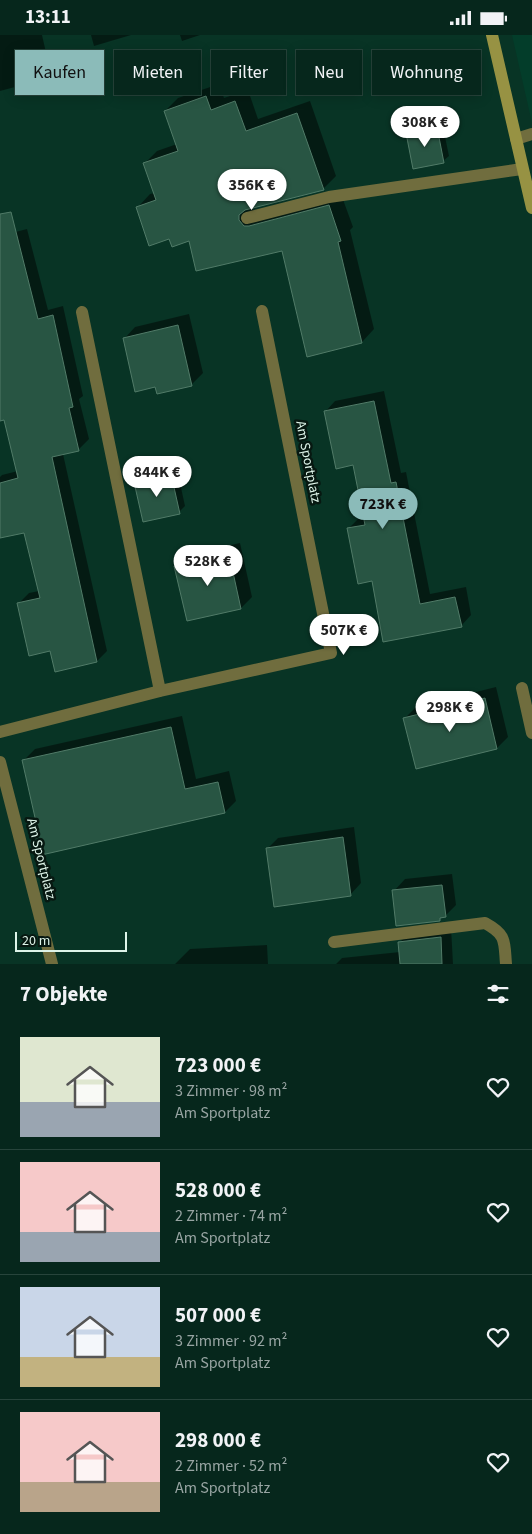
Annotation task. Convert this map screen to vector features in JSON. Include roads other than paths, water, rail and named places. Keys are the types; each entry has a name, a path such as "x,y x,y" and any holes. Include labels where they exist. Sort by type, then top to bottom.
{"main road":[{"path":"492,35 532,208"}],"street":[{"path":"516,139 532,134"},
{"path":"247,218 329,197 522,169"},
{"name":"Am Sportplatz","path":"0,732 160,691 330,653 262,311"},
{"path":"82,312 160,691"},
{"path":"522,688 532,733"},
{"name":"Am Sportplatz","path":"0,762 52,964"},
{"path":"334,941 485,923 497,929 504,940 506,964"}]}
